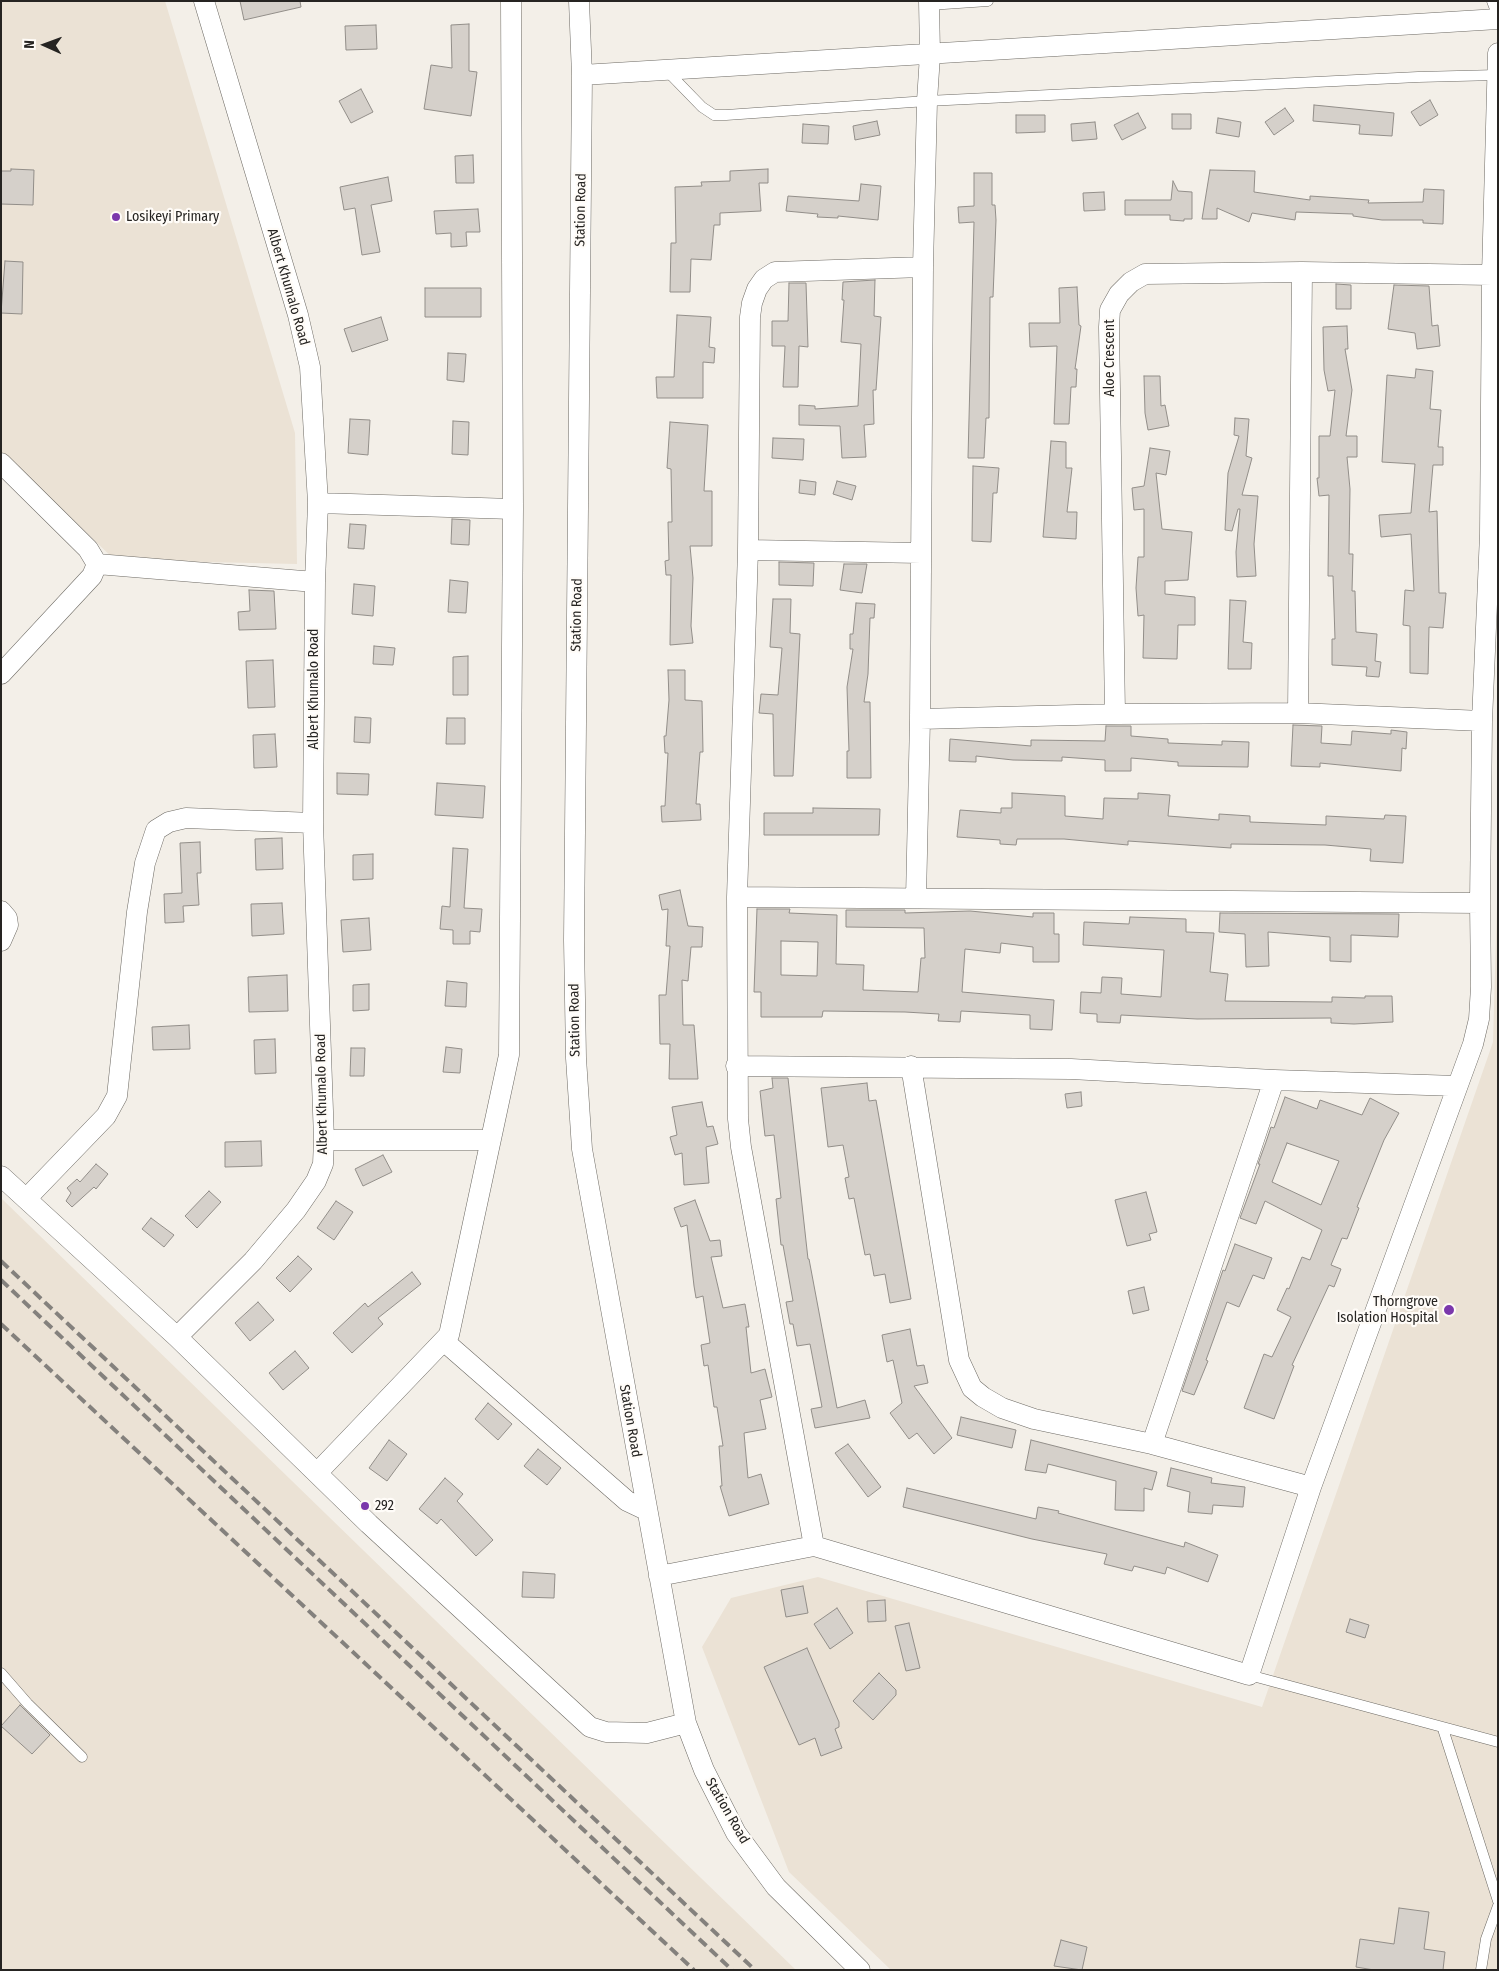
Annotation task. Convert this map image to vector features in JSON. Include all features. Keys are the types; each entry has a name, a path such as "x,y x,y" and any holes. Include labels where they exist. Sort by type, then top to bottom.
{"street":[{"name":"Albert Khumalo Road","path":"177,1337 253,1261 296,1210 316,1180 323,1164 324,1140 313,823 315,582 318,503 310,368 298,315 204,1"},
{"path":"318,1472 445,1342 449,1335 509,1055 513,509 511,1"},
{"name":"Station Road","path":"579,1 582,75 574,930 576,1058 582,1149 686,1722 704,1770 736,1833 776,1887 860,1970"},
{"path":"916,898 920,719 923,267 930,55 929,3"},
{"path":"582,75 930,55 1498,18"},
{"path":"659,1576 814,1546 1249,1675 1311,1488 1473,1044 1479,1019 1481,987 1482,721 1490,534 1492,275 1498,54"},
{"path":"814,1546 741,1147 736,1066 737,897 748,550 750,317 752,303 758,289 764,279 775,272 923,267"},
{"path":"1298,713 1302,272"},
{"name":"Aloe Crescent","path":"1115,714 1110,310 1119,294 1131,282 1145,274 1302,272 1492,275"},
{"path":"1,463 88,549 97,564"},
{"path":"318,503 513,509"},
{"path":"748,550 921,553"},
{"path":"97,564 315,582"},
{"path":"1,674 92,576 97,564"},
{"path":"920,719 1115,714 1298,713 1482,721"},
{"path":"26,1199 106,1116 117,1096 136,912 145,863 156,830 169,822 186,818 313,823"},
{"path":"737,897 1480,903"},
{"path":"1,911 7,918 8,925 1,941"},
{"path":"736,1066 1071,1068 1274,1080 1457,1086"},
{"path":"911,1066 959,1360 972,1388 983,1398 1002,1408 1034,1418 1152,1444 1311,1488"},
{"path":"1152,1444 1274,1080"},
{"path":"324,1140 490,1140"},
{"path":"1,1176 177,1337 318,1472 368,1524 590,1727 606,1732 647,1733 686,1722"},
{"path":"445,1342 627,1501 646,1510"}],"lane":[{"path":"929,3 988,1"},
{"path":"1492,1 1498,18"},
{"path":"666,70 702,107 714,114 927,101 1418,77 1498,75"},
{"path":"1,1673 28,1704 82,1757"},
{"path":"1249,1675 1443,1729 1498,1742"},
{"path":"1443,1729 1498,1902"},
{"path":"1482,1970 1486,1939 1498,1906"}],"shaded area":[{"name":"Losikeyi Primary","path":"1,1 165,1 295,433 297,564 115,560 1,452"},
{"name":"Thorngrove Isolation Hospital","path":"1498,868 1498,1970 891,1970 789,1872 702,1647 731,1598 818,1577 1262,1707 1493,1042"},
{"path":"1,1198 543,1725 796,1970 1,1970"}],"building":[{"path":"240,1 300,1 301,7 244,20"},
{"path":"469,24 469,71 477,72 471,116 424,109 431,65 452,68 451,25"},
{"path":"376,25 377,49 346,50 345,26"},
{"path":"361,89 373,112 351,123 339,101"},
{"path":"1430,100 1438,115 1420,126 1411,112"},
{"path":"1314,105 1394,113 1392,136 1359,134 1360,125 1313,121"},
{"path":"1285,108 1294,121 1274,135 1265,122"},
{"path":"1138,113 1146,128 1122,140 1114,125"},
{"path":"1172,114 1191,114 1191,129 1172,129"},
{"path":"1016,115 1045,115 1045,132 1016,133"},
{"path":"1218,118 1241,122 1239,137 1216,133"},
{"path":"877,121 880,135 855,140 853,126"},
{"path":"1095,122 1097,139 1072,141 1071,124"},
{"path":"803,124 829,126 828,144 802,143"},
{"path":"473,155 474,183 456,183 455,156"},
{"path":"11,169 34,170 33,205 1,204 1,171 11,171"},
{"path":"768,169 768,183 759,183 761,211 720,213 720,225 714,225 711,260 691,259 690,292 670,292 671,243 676,243 675,187 702,186 701,182 730,181 730,171"},
{"path":"1210,170 1255,171 1254,192 1310,200 1310,196 1369,200 1368,203 1423,202 1424,189 1444,190 1443,224 1423,223 1423,220 1382,220 1353,216 1353,214 1296,212 1295,220 1252,213 1249,222 1217,208 1217,219 1202,219"},
{"path":"974,173 992,173 992,205 995,205 996,220 993,297 990,297 989,418 986,418 984,458 968,458 974,222 959,223 958,207 974,206"},
{"path":"388,177 392,201 371,205 380,252 362,255 355,208 344,210 340,187"},
{"path":"1173,181 1178,191 1192,192 1192,219 1184,219 1184,221 1170,220 1170,215 1125,215 1125,200 1171,200"},
{"path":"861,184 881,186 878,220 838,216 838,218 817,217 818,214 786,211 788,196 859,201"},
{"path":"1104,192 1105,210 1084,211 1083,193"},
{"path":"478,209 480,232 466,232 467,246 451,247 451,233 436,234 434,211"},
{"path":"5,261 23,262 22,314 1,313"},
{"path":"875,280 874,316 881,317 876,390 873,390 874,424 864,425 866,457 842,458 840,426 799,425 799,405 815,406 815,409 858,406 861,344 841,342 844,300 842,300 843,282"},
{"path":"789,283 806,283 808,347 799,346 798,387 783,387 785,346 772,346 772,321 788,321"},
{"path":"1336,284 1351,285 1351,309 1336,309"},
{"path":"1394,285 1429,286 1432,326 1438,325 1440,346 1417,349 1415,333 1388,329"},
{"path":"1077,287 1079,325 1081,326 1075,369 1077,369 1076,387 1071,387 1069,424 1054,424 1057,346 1030,347 1029,323 1060,323 1059,288"},
{"path":"425,288 481,288 481,317 425,317"},
{"path":"677,315 711,317 709,347 715,348 714,363 703,362 703,398 657,398 656,377 674,377"},
{"path":"381,317 388,340 352,352 344,329"},
{"path":"1347,326 1348,349 1345,349 1352,390 1346,436 1357,436 1357,457 1347,457 1350,489 1349,554 1353,554 1352,591 1355,591 1356,632 1377,634 1375,661 1381,662 1379,677 1366,676 1367,667 1332,665 1332,639 1335,639 1333,576 1328,576 1329,495 1319,496 1317,478 1319,478 1319,436 1330,436 1335,390 1328,391 1324,370 1323,327"},
{"path":"448,353 466,354 464,382 447,380"},
{"path":"1416,369 1433,371 1430,409 1441,410 1438,447 1443,447 1443,465 1433,465 1429,512 1437,511 1439,593 1446,593 1443,628 1429,627 1428,674 1410,673 1410,626 1403,625 1405,590 1414,591 1411,534 1381,537 1379,515 1411,513 1415,464 1382,462 1387,375 1415,378"},
{"path":"1144,376 1160,376 1161,406 1165,405 1169,426 1148,430 1145,413"},
{"path":"1235,418 1249,419 1246,456 1252,458 1242,495 1258,496 1254,544 1256,576 1237,577 1236,552 1240,509 1238,509 1232,531 1225,530 1228,473 1239,436 1234,435"},
{"path":"350,419 370,420 368,455 348,453"},
{"path":"453,421 469,422 468,455 452,454"},
{"path":"670,422 708,425 704,491 712,491 712,546 690,546 693,578 691,626 693,643 670,645 671,575 666,575 665,561 669,560 668,522 672,522 671,469 667,468"},
{"path":"773,438 804,439 803,460 772,458"},
{"path":"1051,441 1066,442 1066,468 1072,468 1067,512 1077,512 1076,539 1043,537"},
{"path":"1150,448 1170,451 1166,475 1156,473 1162,529 1192,532 1188,580 1165,581 1165,594 1195,597 1195,625 1178,625 1177,659 1143,658 1144,615 1138,616 1136,588 1138,557 1144,557 1144,509 1134,510 1132,488 1144,486"},
{"path":"973,466 999,468 997,493 993,493 991,542 972,541"},
{"path":"800,480 816,482 815,495 799,493"},
{"path":"837,481 856,486 852,500 833,494"},
{"path":"452,519 470,520 469,545 451,544"},
{"path":"350,524 366,525 364,549 348,548"},
{"path":"779,562 814,563 813,586 779,585"},
{"path":"844,564 867,564 862,593 840,590"},
{"path":"450,580 468,582 466,613 448,612"},
{"path":"354,584 375,586 373,616 352,614"},
{"path":"249,590 274,591 276,629 239,630 238,612 250,611"},
{"path":"773,599 791,599 790,633 800,634 793,776 774,776 773,714 759,713 761,694 778,695 782,648 770,647"},
{"path":"1230,600 1246,601 1243,642 1252,643 1251,669 1228,669"},
{"path":"856,603 875,604 874,618 870,618 868,674 864,702 870,702 871,778 847,778 847,751 849,751 847,687 853,649 850,649 850,634 853,634"},
{"path":"374,646 395,648 393,665 373,664"},
{"path":"468,656 468,695 453,695 453,657"},
{"path":"273,660 275,707 248,708 246,661"},
{"path":"668,670 685,670 685,700 702,701 703,752 700,752 696,804 700,804 701,820 662,822 661,806 665,806 668,753 665,753 664,736 666,736 669,700"},
{"path":"355,717 371,718 370,743 354,742"},
{"path":"447,718 465,718 465,744 446,744"},
{"path":"1293,725 1322,726 1321,743 1351,745 1352,731 1391,734 1391,730 1407,732 1406,749 1402,748 1401,771 1320,763 1320,767 1291,766"},
{"path":"1106,726 1131,726 1131,736 1168,739 1168,743 1222,745 1222,741 1249,742 1248,767 1178,766 1178,762 1131,758 1131,771 1105,771 1105,760 1062,757 1062,761 1013,760 976,756 976,762 949,761 950,739 1031,746 1031,740 1105,741"},
{"path":"275,734 277,767 254,768 253,735"},
{"path":"337,773 369,774 368,795 337,794"},
{"path":"437,783 485,786 483,818 435,815"},
{"path":"1012,793 1065,796 1065,816 1103,819 1104,798 1138,799 1138,793 1170,795 1168,816 1219,820 1219,814 1250,816 1250,822 1326,825 1326,816 1384,819 1385,815 1406,816 1403,863 1370,861 1371,849 1325,845 1231,844 1231,848 1128,841 1128,845 1064,839 1017,839 1016,845 1000,844 1000,840 957,837 960,810 1001,813 1001,808 1012,808"},
{"path":"813,808 880,809 879,835 764,835 764,813 813,813"},
{"path":"282,838 283,869 256,870 255,839"},
{"path":"200,842 201,873 197,873 199,905 183,906 184,922 165,923 164,894 182,893 180,843"},
{"path":"453,848 468,849 464,908 482,909 480,932 470,931 470,944 453,944 453,930 440,929 442,906 450,907"},
{"path":"373,854 373,879 353,880 353,855"},
{"path":"680,890 688,926 703,927 702,947 691,947 688,981 682,980 683,1025 694,1025 698,1079 669,1079 670,1044 660,1044 659,995 666,995 670,946 666,946 668,909 662,910 659,895"},
{"path":"282,903 284,934 252,936 251,904"},
{"path":"757,909 790,909 789,913 837,915 836,964 864,965 863,990 918,992 921,958 925,958 924,928 846,927 846,910 905,910 905,913 970,911 1033,917 1033,913 1054,913 1054,934 1059,934 1059,962 1033,962 1033,947 1001,943 1000,953 965,949 962,992 1054,1000 1052,1030 1030,1029 1030,1015 961,1011 960,1022 938,1021 939,1014 905,1012 823,1011 822,1017 761,1017 761,992 754,992","holes":["781,941 818,942 817,976 781,975"]},
{"path":"1220,913 1399,914 1398,937 1351,935 1351,962 1330,961 1330,937 1268,932 1269,966 1246,967 1245,934 1219,932"},
{"path":"1130,917 1186,919 1186,932 1214,933 1210,972 1228,974 1225,1001 1332,1002 1332,997 1365,998 1365,996 1392,996 1393,1022 1354,1024 1331,1023 1331,1018 1197,1019 1121,1015 1120,1023 1097,1022 1097,1014 1080,1013 1081,992 1101,993 1102,977 1122,978 1121,994 1161,997 1164,950 1083,945 1084,922 1129,924"},
{"path":"369,918 371,950 343,952 341,920"},
{"path":"287,975 288,1011 249,1012 248,977"},
{"path":"447,981 467,983 466,1007 445,1006"},
{"path":"369,984 369,1010 353,1011 353,985"},
{"path":"189,1025 190,1049 153,1050 152,1027"},
{"path":"275,1039 276,1073 255,1074 254,1040"},
{"path":"446,1047 462,1049 460,1073 443,1072"},
{"path":"351,1048 365,1048 364,1076 350,1076"},
{"path":"772,1078 788,1078 808,1259 837,1408 865,1400 870,1418 815,1428 811,1409 822,1407 810,1344 797,1346 793,1324 790,1324 786,1302 793,1301 783,1245 781,1245 776,1199 781,1198 774,1135 765,1136 760,1091 773,1088"},
{"path":"867,1083 869,1101 876,1100 911,1299 890,1303 885,1274 874,1276 870,1254 865,1255 854,1198 849,1199 845,1178 849,1177 843,1145 828,1147 821,1088"},
{"path":"1081,1092 1082,1106 1067,1108 1065,1094"},
{"path":"1285,1097 1317,1109 1320,1100 1362,1115 1370,1098 1399,1113 1384,1140 1357,1207 1359,1208 1347,1239 1342,1238 1331,1265 1341,1269 1334,1287 1329,1285 1292,1365 1294,1366 1274,1419 1244,1408 1264,1354 1272,1357 1291,1317 1277,1310 1287,1288 1289,1289 1302,1257 1310,1260 1322,1230 1265,1201 1256,1224 1240,1218 1260,1164 1258,1164 1271,1127 1274,1128","holes":["1287,1143 1339,1161 1321,1205 1272,1182"]},
{"path":"702,1102 707,1127 713,1126 718,1144 706,1147 709,1183 684,1185 682,1153 675,1155 670,1137 677,1135 672,1107"},
{"path":"261,1141 262,1166 225,1167 225,1142"},
{"path":"383,1155 392,1172 363,1186 355,1169"},
{"path":"96,1164 108,1174 96,1189 94,1187 72,1207 66,1201 71,1193 67,1188 77,1179 80,1182"},
{"path":"209,1191 221,1202 197,1228 185,1216"},
{"path":"1146,1192 1157,1232 1149,1234 1151,1240 1127,1246 1115,1200"},
{"path":"695,1200 710,1241 720,1240 722,1256 711,1257 723,1308 745,1304 749,1327 746,1327 751,1373 765,1369 772,1397 760,1400 766,1429 744,1433 748,1478 761,1474 769,1504 729,1516 720,1486 722,1486 719,1446 723,1446 717,1407 714,1407 708,1365 704,1366 701,1345 710,1343 703,1296 696,1298 687,1225 681,1227 674,1208"},
{"path":"336,1201 353,1212 334,1240 317,1228"},
{"path":"151,1218 174,1235 164,1247 142,1229"},
{"path":"1235,1244 1272,1258 1264,1279 1253,1275 1239,1307 1227,1302 1206,1360 1208,1361 1194,1395 1182,1391 1223,1270 1225,1271"},
{"path":"298,1256 312,1269 290,1292 276,1278"},
{"path":"412,1272 421,1284 378,1318 383,1324 352,1353 333,1333 365,1303 368,1307"},
{"path":"1144,1287 1149,1310 1133,1314 1128,1291"},
{"path":"258,1302 274,1320 250,1341 235,1323"},
{"path":"910,1329 917,1366 924,1365 928,1383 914,1386 952,1438 934,1454 917,1433 909,1439 890,1413 902,1403 893,1360 887,1362 882,1335"},
{"path":"295,1351 309,1368 283,1390 269,1373"},
{"path":"488,1403 512,1424 498,1440 475,1419"},
{"path":"961,1417 1016,1430 1012,1448 957,1435"},
{"path":"389,1440 407,1454 387,1481 369,1468"},
{"path":"1031,1440 1157,1472 1152,1490 1144,1488 1144,1511 1115,1510 1116,1481 1048,1464 1046,1473 1025,1470"},
{"path":"848,1444 881,1487 868,1497 835,1453"},
{"path":"538,1449 561,1468 547,1485 524,1466"},
{"path":"1171,1468 1212,1478 1211,1483 1245,1487 1243,1507 1213,1505 1212,1514 1188,1512 1190,1492 1167,1486"},
{"path":"445,1478 463,1494 457,1501 493,1540 476,1556 441,1519 437,1524 419,1509"},
{"path":"907,1488 1036,1519 1038,1507 1059,1511 1058,1513 1184,1547 1185,1542 1218,1555 1208,1582 1167,1567 1165,1574 1134,1566 1132,1571 1104,1564 1107,1554 1032,1539 903,1507"},
{"path":"523,1572 555,1574 554,1598 522,1597"},
{"path":"803,1586 808,1613 786,1617 781,1590"},
{"path":"885,1600 886,1621 868,1622 867,1601"},
{"path":"837,1608 853,1633 830,1649 814,1624"},
{"path":"1350,1619 1369,1625 1365,1638 1346,1632"},
{"path":"909,1623 920,1668 906,1671 895,1626"},
{"path":"807,1648 839,1722 839,1727 835,1729 842,1748 821,1756 815,1738 799,1745 764,1667"},
{"path":"879,1673 896,1690 896,1695 873,1720 853,1701"},
{"path":"20,1705 50,1735 32,1754 1,1726"},
{"path":"1399,1908 1429,1912 1424,1949 1445,1952 1443,1970 1374,1970 1356,1967 1360,1939 1394,1944"},
{"path":"1061,1940 1087,1947 1082,1970 1054,1966"}],"railway":[{"path":"1,1261 755,1970"},
{"path":"1,1280 732,1970"},
{"path":"1,1324 694,1970"}],"place":[{"name":"Losikeyi Primary","path":"116,217"},
{"name":"Thorngrove Isolation Hospital","path":"1449,1310"},
{"name":"292","path":"365,1506"}]}
